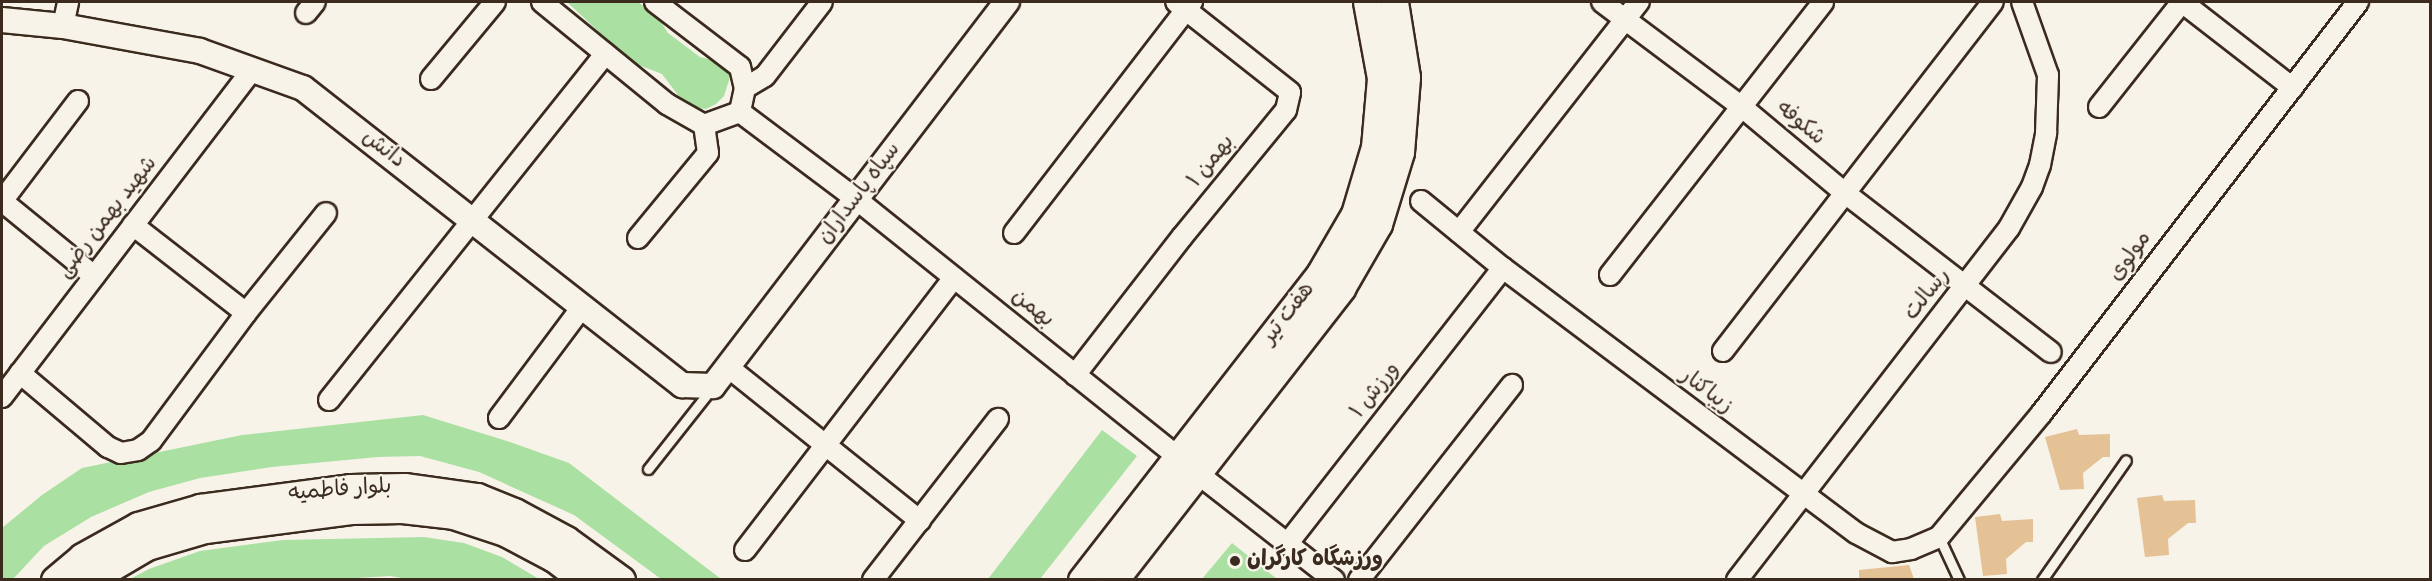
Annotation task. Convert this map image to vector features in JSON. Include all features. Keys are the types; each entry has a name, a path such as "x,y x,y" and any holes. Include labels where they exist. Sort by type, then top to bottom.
{"main road":[{"name":"هفت تیر","path":"1114,579 1187,465 1320,274 1355,214 1375,147 1381,78 1367,2"},
{"name":"هفت تیر","path":"1082,579 1187,465 1341,288 1378,224 1400,152 1405,88 1395,2"},
{"name":"بلوار فاطمیه","path":"55,579 82,557 138,526 200,508 350,488 404,487 477,497 514,512 566,540 621,579"},
{"name":"بلوار فاطمیه","path":"89,579 147,546 205,529 351,510 402,509 453,515 505,532 554,558 583,579"}],"street":[{"path":"63,26 68,2"},
{"path":"431,79 495,2"},
{"path":"542,2 667,104 704,125 740,112 745,88 740,67 655,2"},
{"path":"745,88 765,75 822,2"},
{"name":"سپاه پاسداران","path":"713,386 1005,2"},
{"name":"شکوفه","path":"1602,2 1742,107 1845,193 2051,352"},
{"path":"1459,232 1639,2"},
{"path":"1610,275 1823,2"},
{"path":"1723,351 1993,2"},
{"name":"رسالت","path":"1737,579 2009,228 2040,165 2046,133 2048,75 2022,2"},
{"path":"2099,107 2182,2 2293,88"},
{"name":"مولوی","path":"1939,537 2055,396 2358,2"},
{"path":"1014,232 1184,4"},
{"name":"بهمن ۱","path":"1075,375 1182,237 1286,110 1290,92 1184,4"},
{"name":"دانش","path":"2,20 63,26 200,51 303,88 682,385 713,386"},
{"path":"329,400 605,54"},
{"name":"شهید بهمن رضی","path":"2,397 253,69"},
{"path":"78,101 2,201 94,276"},
{"name":"بهمن","path":"740,112 856,199 1187,465 1334,579"},
{"path":"638,238 708,153 704,125"},
{"name":"زیباکنار","path":"1420,201 1503,268 1856,533 1892,552 1911,549 1939,537"},
{"path":"20,373 108,447 121,453 138,450 151,441 246,313 326,213"},
{"path":"133,225 246,313"},
{"name":"ورزش ۱","path":"1288,543 1503,268"},
{"path":"745,550 954,278"},
{"path":"499,418 582,307"},
{"path":"728,367 920,521"},
{"path":"1359,579 1512,385"},
{"path":"873,579 998,419"}],"lane":[{"path":"648,469 713,386"},
{"path":"2042,579 2126,460"},
{"path":"1939,537 1959,579"}],"green space":[{"path":"567,2 638,2 657,16 668,33 700,57 721,62 731,74 724,96 716,104 706,109 687,107 662,74 631,62"},
{"path":"423,415 569,463 721,579 661,579 574,515 479,472 420,456 378,457 272,467 200,478 149,492 91,517 44,546 13,579 2,579 2,528 42,495 82,468 242,435"},
{"path":"1102,430 1137,456 1040,579 988,579"},
{"path":"424,537 464,543 502,557 539,579 414,580 390,576 323,580 130,579 149,569 200,551 283,540"},
{"name":"ورزشگاه کارگران","path":"1232,543 1277,579 1202,579"}],"building":[{"path":"2077,429 2079,435 2110,434 2110,457 2103,457 2083,473 2084,489 2060,490 2045,437"},
{"path":"2162,495 2164,501 2195,500 2196,523 2188,523 2168,539 2169,555 2145,557 2137,498"},
{"path":"2000,514 2002,521 2033,519 2033,542 2026,542 2006,559 2007,574 1983,576 1975,517"},
{"path":"1909,565 1914,579 1859,579 1859,570"}],"place":[{"name":"ورزشگاه کارگران","path":"1235,561"}]}
